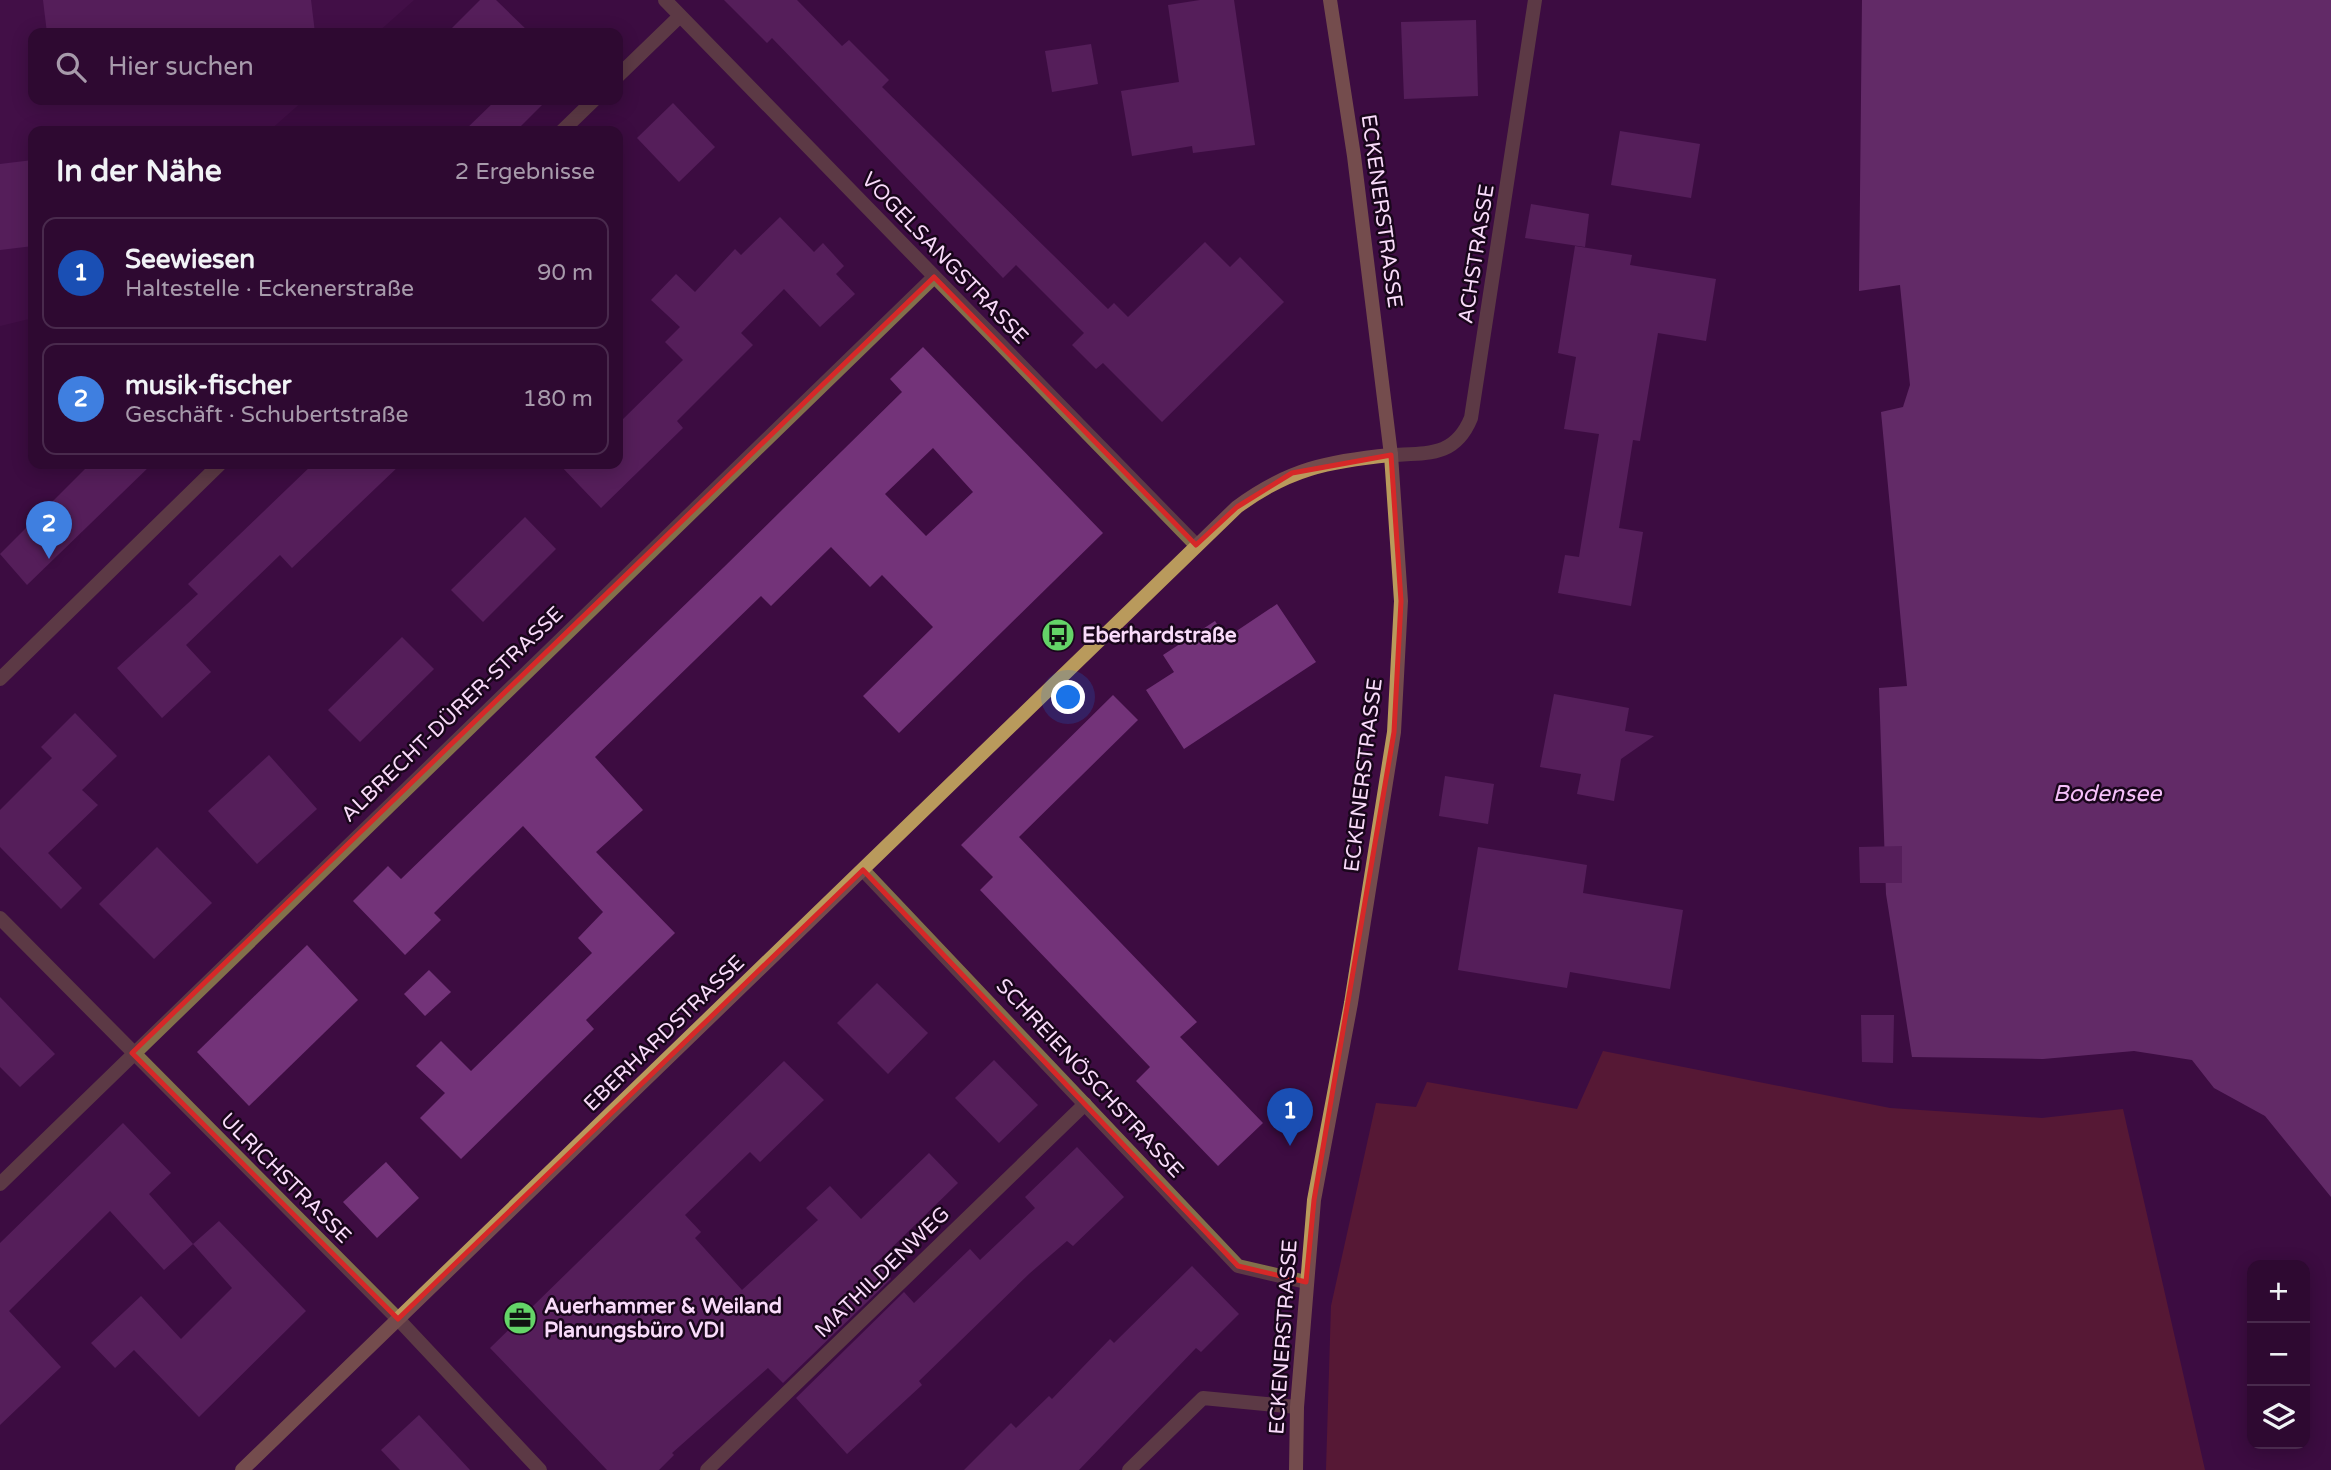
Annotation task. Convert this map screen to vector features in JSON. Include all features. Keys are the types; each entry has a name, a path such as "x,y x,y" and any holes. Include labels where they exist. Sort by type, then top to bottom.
{"street":[{"name":"VOGELSANGSTRASSE","path":"665,0 1196,545"},
{"name":"ECKENERSTRASSE","path":"1296,1470 1297,1407 1314,1200 1351,1003 1394,732 1401,601 1391,455 1356,170 1330,0"},
{"name":"ACHSTRASSE","path":"1391,455 1445,449 1464,435 1471,418 1535,0"},
{"path":"623,71 680,16"},
{"path":"567,126 589,105"},
{"name":"ALBRECHT-DÜRER-STRASSE","path":"0,1184 934,277"},
{"name":"EBERHARDSTRASSE","path":"242,1470 1237,507 1265,486 1292,473 1324,463 1391,455"},
{"path":"0,679 215,469"},
{"name":"SCHREIENÖSCHSTRASSE","path":"863,870 1238,1266 1306,1282"},
{"name":"ULRICHSTRASSE","path":"0,918 398,1320 540,1470"},
{"name":"MATHILDENWEG","path":"707,1470 1085,1104"},
{"path":"1129,1470 1203,1398 1297,1407"}],"highlighted area":[{"path":"934,277 1196,545 1237,507 1292,473 1391,455 1401,601 1394,732 1314,1200 1306,1282 1238,1266 863,870 398,1319 132,1053"}],"shaded area":[{"path":"0,0 414,0 383,28 28,28 28,105 298,105 275,126 28,126 28,319 0,326"},
{"path":"1603,1051 1890,1108 2042,1118 2123,1109 2205,1470 1326,1470 1331,1306 1376,1103 1416,1107 1427,1082 1577,1109"}],"water":[{"name":"Bodensee","path":"1862,0 2331,0 2331,1197 2265,1116 2214,1088 2192,1060 2134,1051 2043,1059 1912,1057 1886,894 1879,688 1907,686 1881,412 1903,407 1910,385 1900,285 1859,291"}],"building":[{"path":"43,0 311,0 314,28 46,28"},
{"path":"480,0 496,0 525,28 452,28"},
{"path":"724,0 797,0 842,46 849,40 889,80 882,87 1108,309 1114,303 1128,317 1205,242 1230,267 1240,257 1284,302 1162,422 1103,363 1096,369 1072,345 1084,333 1016,265 1003,278 772,38 767,43"},
{"path":"1200,0 1234,0 1255,145 1193,153 1192,146 1132,156 1121,91 1179,82 1168,5"},
{"path":"1476,20 1478,96 1404,99 1401,22"},
{"path":"1091,44 1098,84 1052,92 1045,51"},
{"path":"673,103 715,147 679,182 637,138"},
{"path":"491,105 542,105 521,126 469,126"},
{"path":"1620,131 1700,144 1691,198 1611,185"},
{"path":"28,161 28,247 0,250 0,164"},
{"path":"1531,204 1589,214 1585,247 1525,238"},
{"path":"780,217 814,252 823,243 844,266 836,274 855,294 820,327 784,289 741,333 753,345 677,421 683,428 601,508 564,469 623,469 623,419 683,360 665,342 680,327 651,300 676,274 695,292 735,249 741,255"},
{"path":"1575,246 1632,255 1630,265 1716,279 1706,341 1658,333 1640,441 1633,440 1619,528 1643,532 1631,606 1558,593 1565,555 1579,557 1599,434 1564,429 1576,357 1558,353"},
{"path":"923,347 1103,533 899,733 863,696 933,627 882,575 870,587 831,547 771,606 761,596 595,757 643,810 596,852 675,933 586,1020 594,1029 461,1159 420,1118 445,1093 416,1066 441,1041 471,1071 592,953 578,938 603,912 523,826 434,913 441,920 405,955 353,901 388,866 401,879 724,567 902,392 890,379","holes":["933,448 973,492 926,536 885,494"]},
{"path":"85,469 147,469 27,585 0,554"},
{"path":"308,469 396,469 292,568 280,555 186,645 211,672 162,718 117,668 198,594 188,584"},
{"path":"525,517 556,549 483,622 451,590"},
{"path":"1277,604 1316,662 1184,749 1146,690 1174,672 1163,655 1215,621 1226,638"},
{"path":"402,637 434,669 360,742 328,710"},
{"path":"1554,694 1629,708 1625,731 1654,736 1621,759 1614,801 1577,794 1581,774 1540,767"},
{"path":"1113,695 1138,720 1019,837 1197,1022 1180,1037 1263,1123 1218,1166 1136,1081 1150,1067 980,890 993,877 961,845"},
{"path":"75,713 117,756 82,790 98,805 48,853 82,888 61,909 0,847 0,810 52,758 41,747"},
{"path":"269,755 317,809 257,864 208,811"},
{"path":"1445,776 1494,784 1488,824 1439,816"},
{"path":"1902,846 1902,883 1860,883 1859,847"},
{"path":"157,847 212,903 154,959 99,904"},
{"path":"1478,847 1587,865 1583,893 1683,910 1670,989 1570,972 1567,988 1458,970"},
{"path":"307,945 358,1000 249,1106 197,1052"},
{"path":"429,970 451,992 425,1016 404,994"},
{"path":"877,983 928,1033 888,1074 837,1023"},
{"path":"0,997 55,1054 20,1087 0,1067"},
{"path":"1861,1015 1894,1015 1893,1063 1862,1062"},
{"path":"994,1060 1038,1105 999,1143 955,1098"},
{"path":"784,1061 824,1100 760,1162 750,1152 685,1215 701,1232 695,1238 742,1290 818,1220 806,1208 830,1186 861,1219 929,1153 958,1183 876,1263 891,1279 783,1383 768,1368 672,1453 674,1455 659,1470 607,1470 490,1348"},
{"path":"123,1123 171,1173 149,1194 193,1244 164,1270 110,1211 9,1311 61,1367 0,1425 0,1243"},
{"path":"1077,1147 1124,1197 1073,1246 1067,1241 1030,1273 919,1381 922,1385 847,1454 796,1398 904,1292 914,1303 970,1249 980,1260 1035,1208 1025,1197"},
{"path":"386,1162 419,1198 377,1238 343,1202"},
{"path":"219,1221 306,1311 199,1417 134,1350 115,1368 91,1343 141,1296 181,1339 232,1288 193,1244"},
{"path":"1192,1266 1239,1314 1201,1352 1196,1348 1079,1470 964,1470 1011,1423 1016,1428 1049,1396 1052,1399 1110,1339 1114,1343"},
{"path":"419,1415 470,1470 400,1470 381,1450"}],"place":[{"name":"musik-fischer","path":"49,559"},
{"name":"Eberhardstraße","path":"1058,635"},
{"name":"Seewiesen","path":"1290,1146"},
{"name":"Auerhammer & Weiland Planungsbüro VDI","path":"520,1318"}]}
